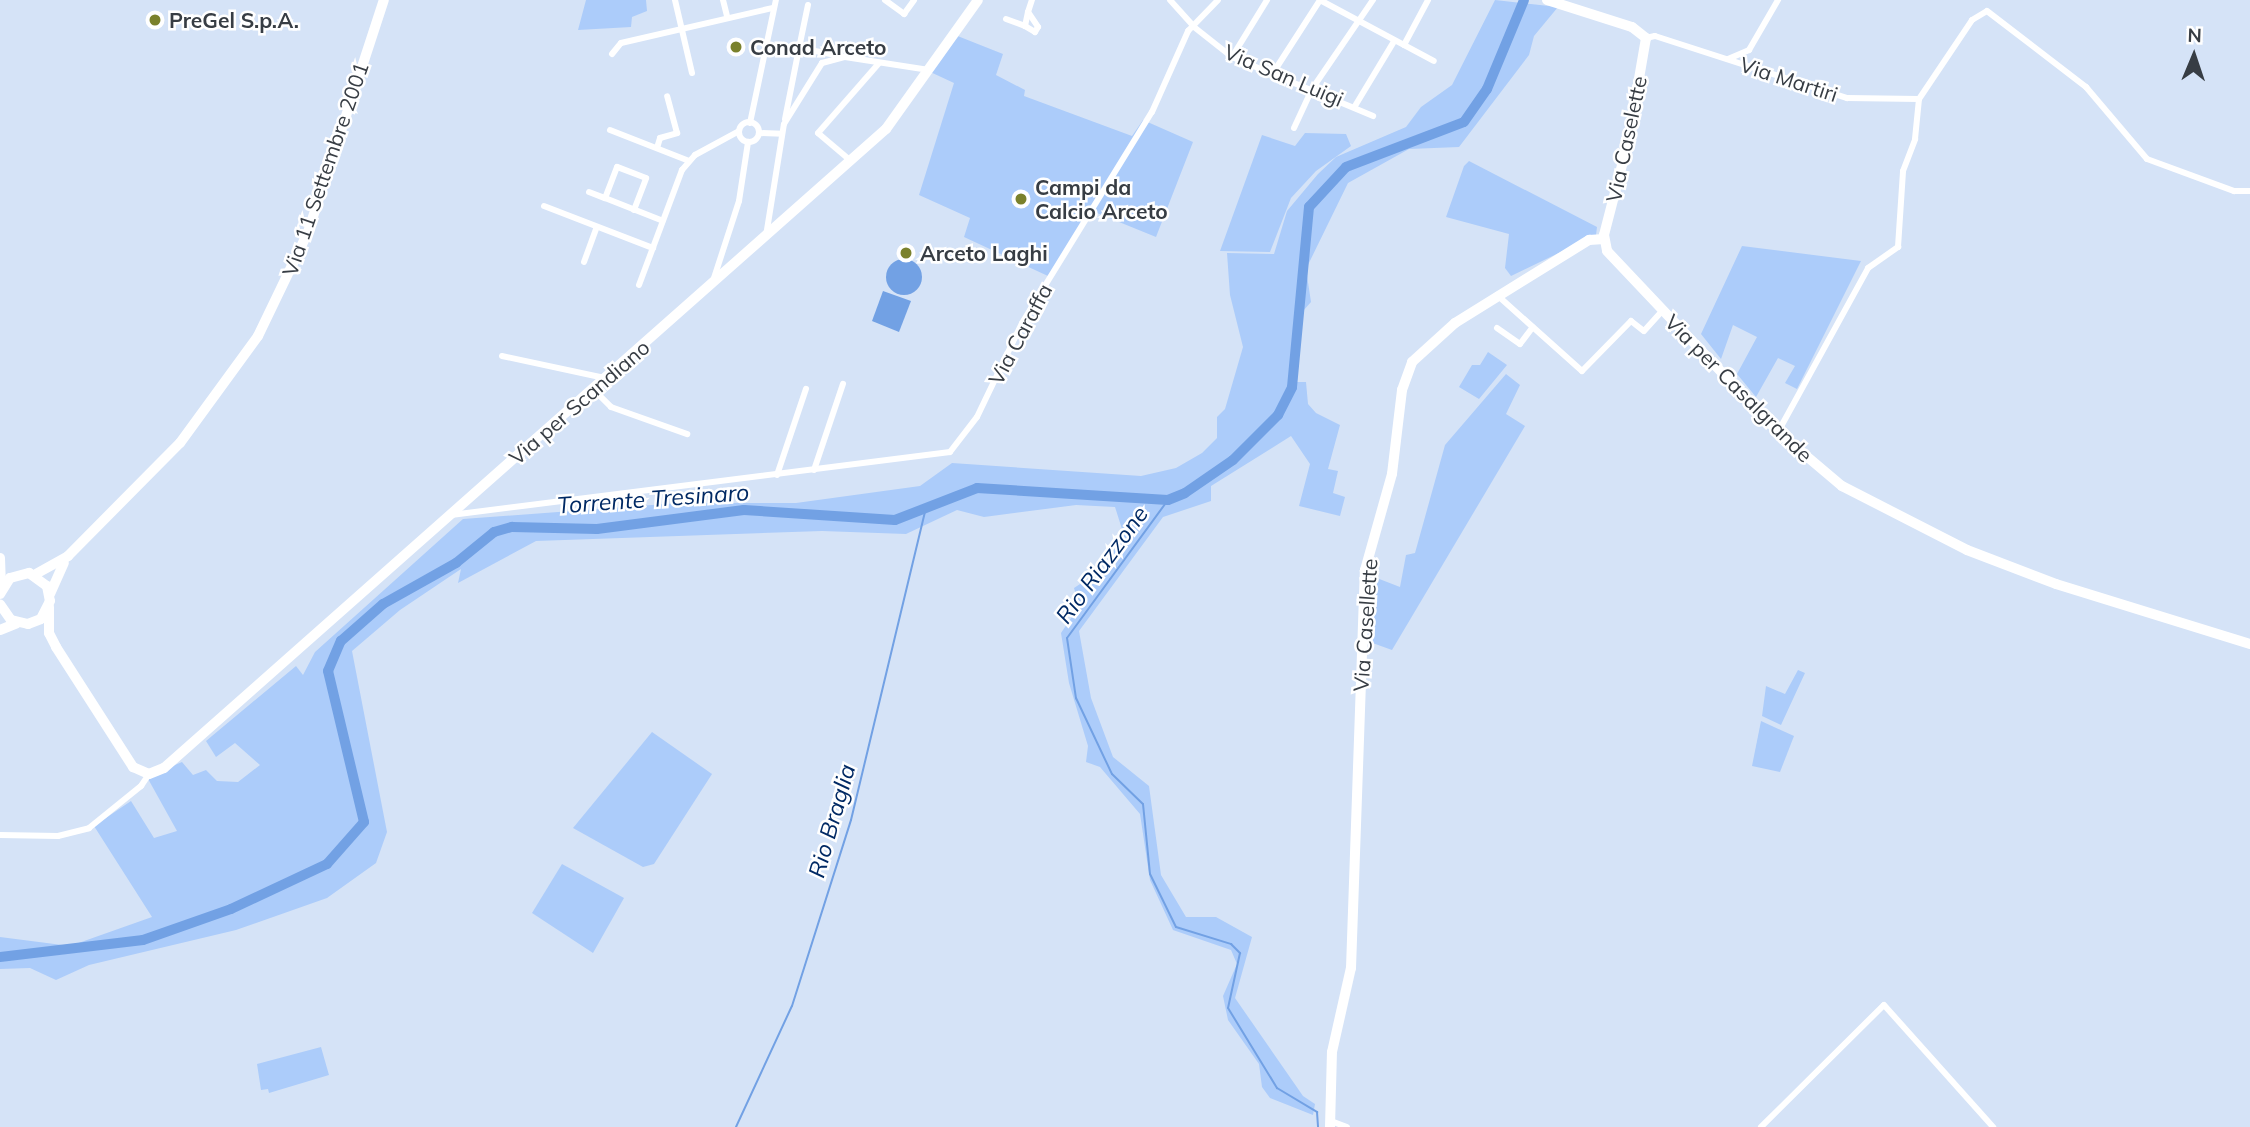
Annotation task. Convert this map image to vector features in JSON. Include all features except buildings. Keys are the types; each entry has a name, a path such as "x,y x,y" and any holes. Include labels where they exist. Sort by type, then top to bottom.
{"street":[{"name":"Via 11 Settembre 2001","path":"49,607 50,594 68,556 180,443 258,336 308,232 384,0"},
{"path":"675,0 692,73"},
{"path":"723,0 727,16"},
{"path":"885,0 904,14 914,0"},
{"name":"Via per Scandiano","path":"0,835 58,836 89,828 141,786 149,774 164,768 886,129 978,0"},
{"path":"1025,26 1032,0"},
{"name":"Via San Luigi","path":"1170,0 1195,27 1232,57 1355,106 1373,116"},
{"name":"Via Caraffa","path":"449,515 942,454 962,441 1022,323 1152,112 1185,37 1218,0"},
{"path":"1232,57 1267,0"},
{"path":"1273,73 1320,0 1393,43 1404,45 1434,61"},
{"path":"1294,128 1312,89 1373,0"},
{"path":"1404,45 1428,0"},
{"name":"Via Martiri","path":"1547,0 1632,27 1646,38 1655,36 1847,99 1919,99"},
{"path":"1728,60 1749,50 1778,0"},
{"path":"612,54 621,43 774,4 750,123 689,161 639,285"},
{"path":"766,236 783,124 808,5"},
{"path":"1778,432 1868,268 1898,247 1903,171 1920,115 1919,99 1972,20 1987,10 2087,87 2147,159 2234,191 2250,191"},
{"path":"1006,19 1025,26 1030,33 1038,27 1028,12"},
{"name":"Via Caselette","path":"1604,239 1646,38"},
{"path":"1355,106 1393,43"},
{"path":"799,48 930,70"},
{"path":"783,124 822,63 845,57"},
{"path":"851,161 818,134 879,63"},
{"path":"657,148 660,138 677,133 667,96"},
{"path":"750,123 759,133"},
{"path":"610,130 689,161"},
{"path":"739,131 748,142"},
{"path":"713,283 739,201 748,142 759,133 782,134"},
{"path":"605,198 617,167 646,178 634,209"},
{"path":"589,192 663,221"},
{"path":"544,206 653,248"},
{"path":"584,262 597,227"},
{"name":"Via Casellette","path":"1331,1124 1332,1052 1351,968 1365,570 1373,529 1392,474 1397,416 1412,362 1455,323 1497,295 1589,240 1604,239"},
{"name":"Via per Casalgrande","path":"1604,239 1614,262 1778,432 1842,486 1967,550 2056,584 2250,644"},
{"path":"724,253 738,261"},
{"path":"1497,295 1582,372 1631,321 1644,331 1660,313"},
{"path":"1497,328 1520,344 1533,327"},
{"path":"502,356 607,378"},
{"path":"814,470 843,384"},
{"path":"777,475 806,389"},
{"path":"594,390 611,407 687,434"},
{"name":"Via 11 Settembre 2001","path":"1,591 10,578 29,574 68,556"},
{"path":"0,558 29,574 50,594"},
{"path":"0,558 1,591"},
{"path":"0,604 56,647"},
{"path":"49,607 49,633 56,647 133,767 149,774"},
{"path":"0,630 41,618 49,607"},
{"path":"1761,1127 1884,1005 1993,1127"},
{"path":"1331,1124 1347,1127"}],"shaded area":[{"path":"586,0 646,0 647,11 632,17 631,27 578,30"},
{"path":"1495,0 1558,7 1534,36 1529,55 1459,147 1409,149 1348,183 1306,269 1311,302 1303,311 1297,382 1306,382 1308,404 1316,413 1340,425 1328,469 1338,471 1333,493 1345,497 1340,516 1299,506 1310,464 1291,436 1211,486 1211,501 1163,517 1079,631 1091,698 1113,757 1149,786 1161,875 1186,917 1216,917 1252,937 1235,998 1303,1096 1315,1104 1313,1115 1270,1098 1262,1087 1259,1064 1228,1020 1223,996 1237,964 1231,950 1173,930 1150,880 1140,814 1100,767 1086,762 1088,746 1069,683 1061,633 1079,606 1074,588 1109,565 1122,529 1115,507 1076,505 984,517 957,510 906,534 822,531 536,541 458,583 461,569 400,610 352,651 387,832 376,863 327,898 236,930 89,965 56,980 30,968 0,969 0,937 70,946 152,917 94,826 131,801 154,838 177,831 147,777 182,762 193,775 206,770 217,781 238,782 260,765 235,743 216,757 206,741 296,666 303,675 315,652 463,519 679,503 796,503 920,486 952,463 1141,476 1176,468 1202,453 1217,438 1217,417 1225,409 1243,347 1230,295 1227,253 1274,254 1287,211 1318,174 1336,157 1406,127 1421,107 1452,85"},
{"path":"950,33 1003,54 996,75 1025,90 1024,96 1132,136 1143,120 1193,142 1156,237 1092,211 1048,276 964,237 970,218 919,195 954,83 926,70"},
{"path":"1305,133 1346,134 1351,146 1316,171 1291,198 1270,252 1220,251 1262,135 1295,146"},
{"path":"1469,161 1597,227 1596,235 1511,276 1505,268 1509,234 1446,217 1464,166"},
{"path":"1742,246 1861,261 1797,389 1785,383 1795,366 1778,358 1756,397 1737,374 1757,337 1733,325 1721,359 1701,334"},
{"path":"904,259 917,264 922,277 917,290 904,295 891,290 886,277 891,264"},
{"path":"883,291 911,301 899,332 872,321"},
{"path":"1488,352 1507,365 1479,399 1459,387 1472,365 1480,365"},
{"path":"1506,374 1520,385 1506,414 1525,426 1392,650 1367,641 1369,575 1400,587 1406,555 1415,553 1445,445"},
{"path":"1798,670 1805,673 1781,725 1762,716 1766,686 1785,694"},
{"path":"1761,721 1794,736 1780,772 1752,766"},
{"path":"652,732 712,774 654,864 643,867 573,828"},
{"path":"562,864 624,898 593,953 532,913"},
{"path":"321,1047 329,1075 269,1093 268,1089 261,1090 257,1064"}],"waterway":[{"name":"Torrente Tresinaro","path":"0,957 143,940 231,909 327,864 364,822 328,671 341,641 383,604 456,563 494,532 512,527 597,529 744,510 895,520 977,488 1168,500 1185,493 1233,460 1278,415 1292,387 1309,207 1346,167 1464,122 1487,89 1524,0"},
{"name":"Rio Riazzone","path":"1168,500 1067,638 1076,698 1112,774 1143,804 1150,874 1176,927 1231,944 1240,953 1228,1008 1277,1088 1317,1112 1318,1127"},
{"name":"Rio Braglia","path":"736,1127 792,1006 851,820 925,512"}],"place":[{"name":"PreGel S.p.A.","path":"155,20"},
{"name":"Conad Arceto","path":"736,47"},
{"name":"Campi da Calcio Arceto","path":"1021,199"},
{"name":"Arceto Laghi","path":"906,253"}]}
